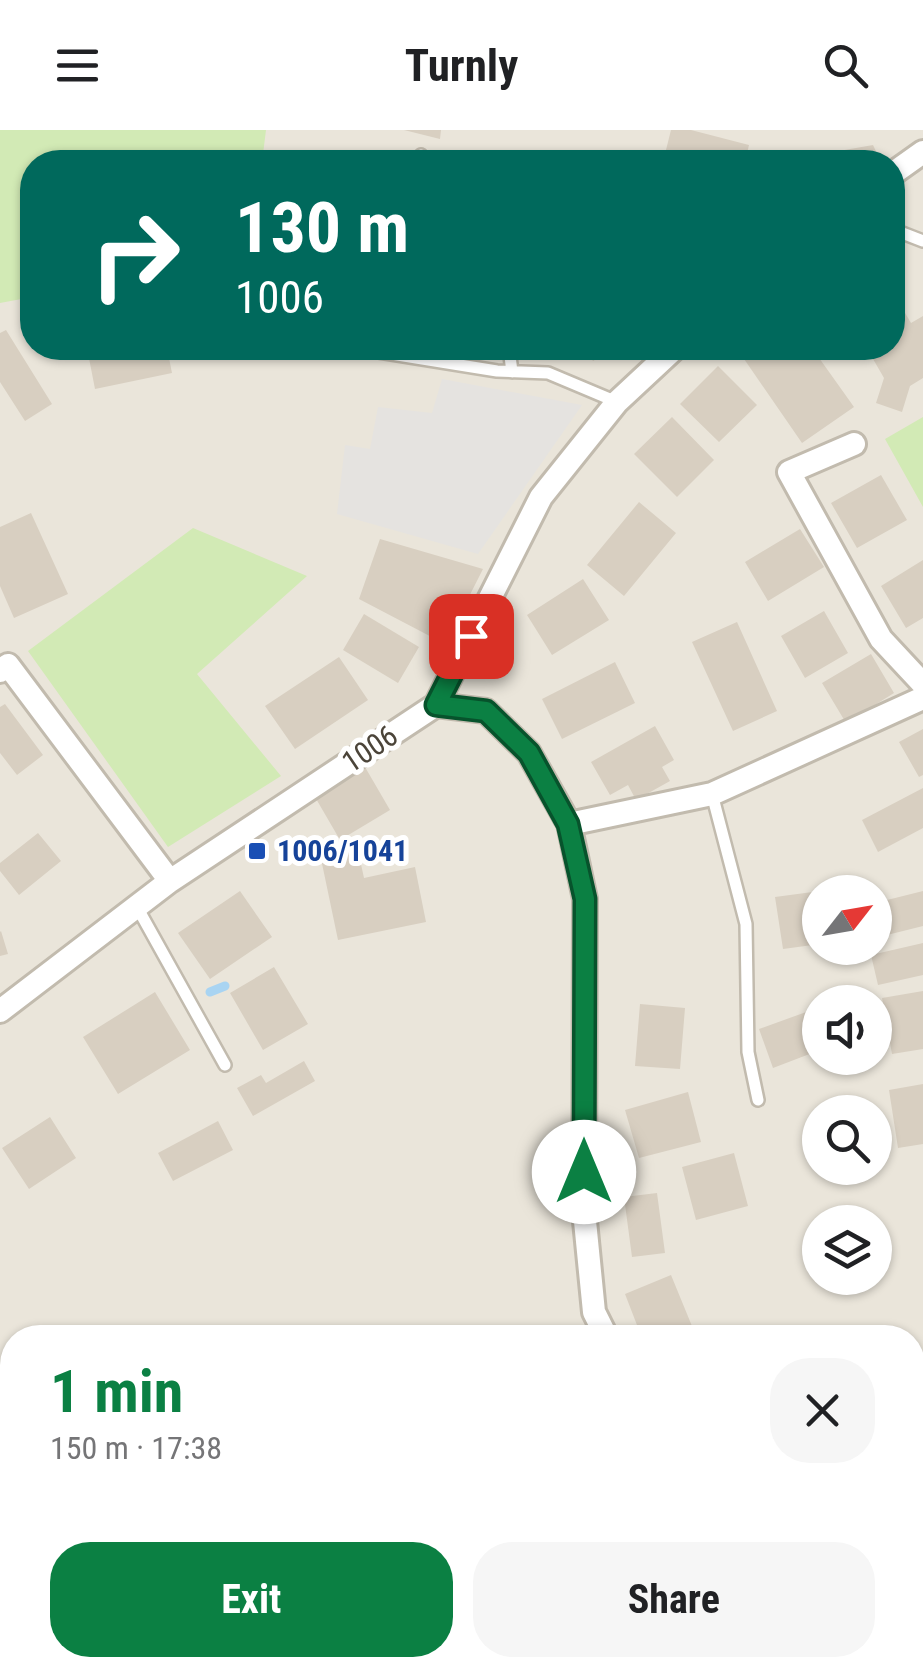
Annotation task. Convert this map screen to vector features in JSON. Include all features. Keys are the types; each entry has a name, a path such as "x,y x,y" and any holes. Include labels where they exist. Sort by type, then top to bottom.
{"street":[{"name":"1006","path":"0,1011 170,881 436,705 541,497 616,402 662,360"},
{"path":"854,444 789,472 882,638 923,684"},
{"path":"0,671 8,665 170,881"},
{"path":"568,824 712,794 923,698"},
{"path":"436,705 486,711 529,753 568,824 585,899 584,1211 594,1312 601,1325"}],"lane":[{"path":"433,360 512,372 548,373 616,402"},
{"path":"510,360 512,372"},
{"path":"712,794 746,924 748,1052 758,1100"},
{"path":"137,907 225,1065"}],"shaded area":[{"path":"0,130 923,130 923,1325 0,1325"},
{"path":"442,379 582,405 478,554 337,514 345,445 370,449 378,407 432,413"}],"green space":[{"path":"0,130 266,130 264,150 20,150 20,299 0,303"},
{"path":"923,417 923,507 885,439"},
{"path":"193,528 307,576 197,674 281,776 168,847 28,651"}],"building":[{"path":"404,130 441,130 440,139"},
{"path":"671,130 691,130 749,145 748,150 666,150"},
{"path":"873,145 875,150 845,150"},
{"path":"905,313 911,323 923,316 923,378 910,386 902,412 876,403 884,378 874,360 905,360"},
{"path":"6,330 20,353 20,360 25,360 52,404 25,421 0,382 0,333"},
{"path":"89,360 169,360 172,373 95,389"},
{"path":"745,360 821,360 854,407 802,443"},
{"path":"718,366 757,405 719,442 680,404"},
{"path":"672,417 714,460 677,497 634,454"},
{"path":"881,475 907,520 857,548 831,503"},
{"path":"639,502 676,533 624,596 587,565"},
{"path":"31,513 68,594 14,618 0,586 0,527"},
{"path":"800,529 824,567 768,601 745,562"},
{"path":"380,539 483,569 445,644 359,599"},
{"path":"923,560 923,618 906,628 881,586"},
{"path":"583,579 609,620 552,655 527,615"},
{"path":"824,611 848,653 805,678 781,636"},
{"path":"364,614 419,647 398,683 343,650"},
{"path":"737,622 777,711 733,731 692,642"},
{"path":"871,654 894,693 846,723 822,683"},
{"path":"339,657 368,700 295,749 265,706"},
{"path":"615,662 635,703 562,739 542,699"},
{"path":"5,704 43,755 17,775 0,753 0,707"},
{"path":"655,726 674,760 662,767 670,781 636,800 628,785 610,795 591,762"},
{"path":"923,729 923,775 919,777 899,742"},
{"path":"365,767 390,810 340,840 315,797"},
{"path":"923,788 923,828 878,852 862,820"},
{"path":"38,833 61,861 19,895 0,871 0,863"},
{"path":"357,846 364,878 415,867 426,922 338,940 320,854"},
{"path":"240,891 272,937 210,979 178,933"},
{"path":"923,891 923,926 892,934 892,899"},
{"path":"802,893 802,946 783,949 775,897"},
{"path":"0,932 8,954 0,956"},
{"path":"923,943 923,975 878,985 873,965 892,965 892,950"},
{"path":"274,967 308,1024 263,1050 230,993"},
{"path":"923,991 923,1049 892,1054 892,996"},
{"path":"155,992 190,1050 118,1094 83,1037"},
{"path":"640,1004 685,1008 680,1069 635,1066"},
{"path":"802,1013 802,1057 773,1068 759,1029"},
{"path":"304,1061 315,1081 253,1116 237,1088 261,1075 266,1083"},
{"path":"923,1084 923,1144 898,1148 889,1090"},
{"path":"688,1092 701,1142 639,1158 625,1110"},
{"path":"50,1117 76,1158 29,1189 2,1148"},
{"path":"218,1121 233,1150 173,1181 158,1153"},
{"path":"734,1153 748,1206 696,1220 682,1167"},
{"path":"657,1193 665,1253 632,1257 624,1197"},
{"path":"671,1275 692,1325 637,1325 625,1294"}],"waterway":[{"path":"210,992 225,986"}],"place":[{"name":"1006/1041","path":"257,851"}],"route":[{"path":"471,636 436,705 486,711 529,753 568,824 585,899 584,1172"}]}
